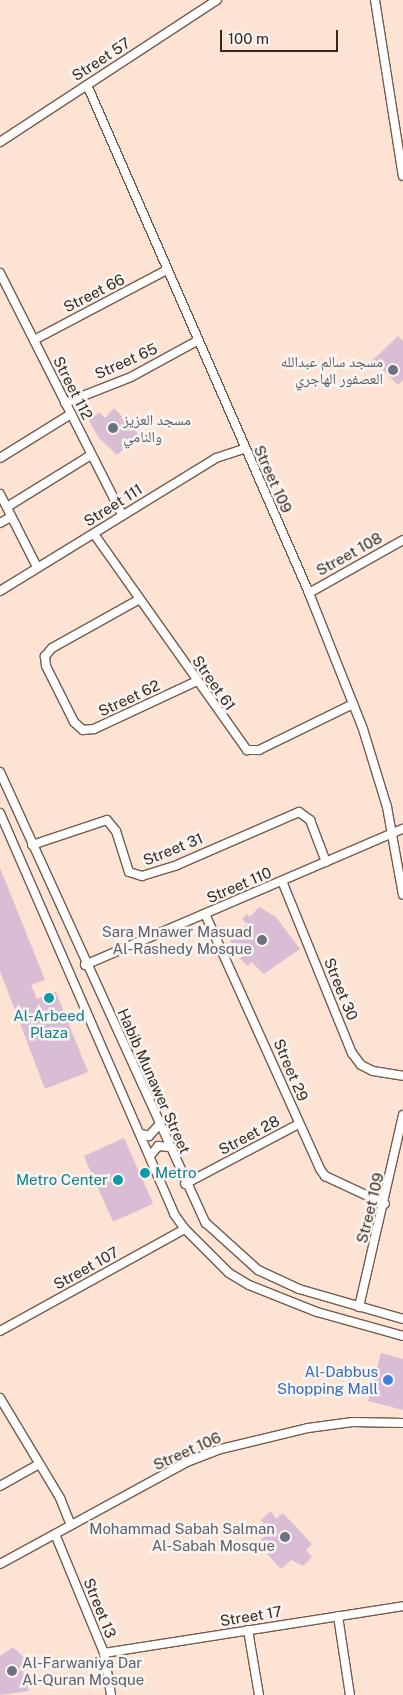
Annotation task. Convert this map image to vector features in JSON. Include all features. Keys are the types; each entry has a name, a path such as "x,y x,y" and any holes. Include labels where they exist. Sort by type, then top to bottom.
{"street":[{"name":"Street 57","path":"0,142 217,0"},
{"path":"375,0 403,176"},
{"name":"Street 109","path":"87,85 308,593 353,704 372,755 393,834 403,895"},
{"name":"Street 66","path":"34,340 167,270"},
{"name":"Street 112","path":"0,273 122,515"},
{"name":"Street 65","path":"66,403 132,377 197,341"},
{"path":"0,458 71,414"},
{"name":"Street 111","path":"0,591 216,458 244,449"},
{"path":"7,507 91,455"},
{"path":"0,494 37,567"},
{"path":"0,523 12,517"},
{"name":"Street 61","path":"94,534 138,600 247,750 258,750 353,704"},
{"name":"Street 108","path":"308,593 403,540"},
{"name":"Street 62","path":"138,600 52,648 45,656 46,666 74,722 83,730 94,729 197,681"},
{"name":"Habib Munawer Street","path":"0,772 185,1184 206,1223 258,1270 298,1289 403,1318"},
{"path":"0,812 174,1214 185,1229 229,1273 249,1285 317,1312 402,1335"},
{"name":"Street 31","path":"32,846 108,820 116,831 129,872 142,876 177,866 299,812 310,820 326,862"},
{"name":"Street 110","path":"86,965 403,829"},
{"name":"Street 30","path":"282,881 352,1053 361,1065 373,1071 403,1076"},
{"name":"Street 29","path":"206,914 299,1124 325,1176 385,1204"},
{"path":"52,929 59,921 68,925"},
{"name":"Street 109","path":"359,1307 385,1204 403,1115"},
{"path":"141,1134 149,1136 159,1124"},
{"name":"Street 28","path":"185,1184 299,1124"},
{"path":"150,1156 158,1146 169,1147"},
{"name":"Street 107","path":"0,1331 185,1229"},
{"path":"0,1398 60,1498 71,1525"},
{"name":"Street 106","path":"0,1564 187,1462 221,1449 308,1428 354,1422 403,1423"},
{"path":"0,1486 39,1464"},
{"name":"Street 13","path":"55,1534 104,1652 111,1695"},
{"name":"Street 17","path":"104,1652 403,1606"},
{"path":"338,1616 350,1695"},
{"path":"248,1630 259,1695"}],"building":[{"name":"مسجد سالم عبدالله العصفور الهاجري","path":"398,336 403,341 403,380 398,385 373,360"},
{"name":"مسجد العزيز والنامي","path":"114,408 139,435 117,455 99,438 89,421 99,412 105,418"},
{"name":"Al-Arbeed Plaza","path":"0,868 45,980 31,985 37,999 56,992 88,1072 45,1089 0,971"},
{"name":"Sara Mnawer Masuad Al-Rashedy Mosque","path":"259,907 276,917 300,949 264,974 251,962 248,966 240,959 244,954 230,941 247,924 242,919 247,914 250,917"},
{"name":"Metro Center","path":"124,1138 153,1204 113,1222 84,1156"},
{"name":"Al-Dabbus Shopping Mall","path":"381,1353 403,1359 403,1410 368,1401"},
{"name":"Mohammad Sabah Salman Al-Sabah Mosque","path":"271,1511 276,1519 283,1513 312,1544 306,1550 312,1557 303,1566 291,1560 281,1569 257,1543 271,1531 261,1520"},
{"name":"Al-Farwaniya Dar Al-Quran Mosque","path":"13,1647 29,1663 22,1669 29,1691 0,1695 0,1656"}],"place":[{"name":"مسجد سالم عبدالله العصفور الهاجري","path":"393,370"},
{"name":"مسجد العزيز والنامي","path":"113,428"},
{"name":"Sara Mnawer Masuad Al-Rashedy Mosque","path":"262,940"},
{"name":"Al-Arbeed Plaza","path":"49,998"},
{"name":"Metro","path":"145,1173"},
{"name":"Metro Center","path":"118,1180"},
{"name":"Al-Dabbus Shopping Mall","path":"388,1380"},
{"name":"Mohammad Sabah Salman Al-Sabah Mosque","path":"285,1537"},
{"name":"Al-Farwaniya Dar Al-Quran Mosque","path":"12,1671"}]}
